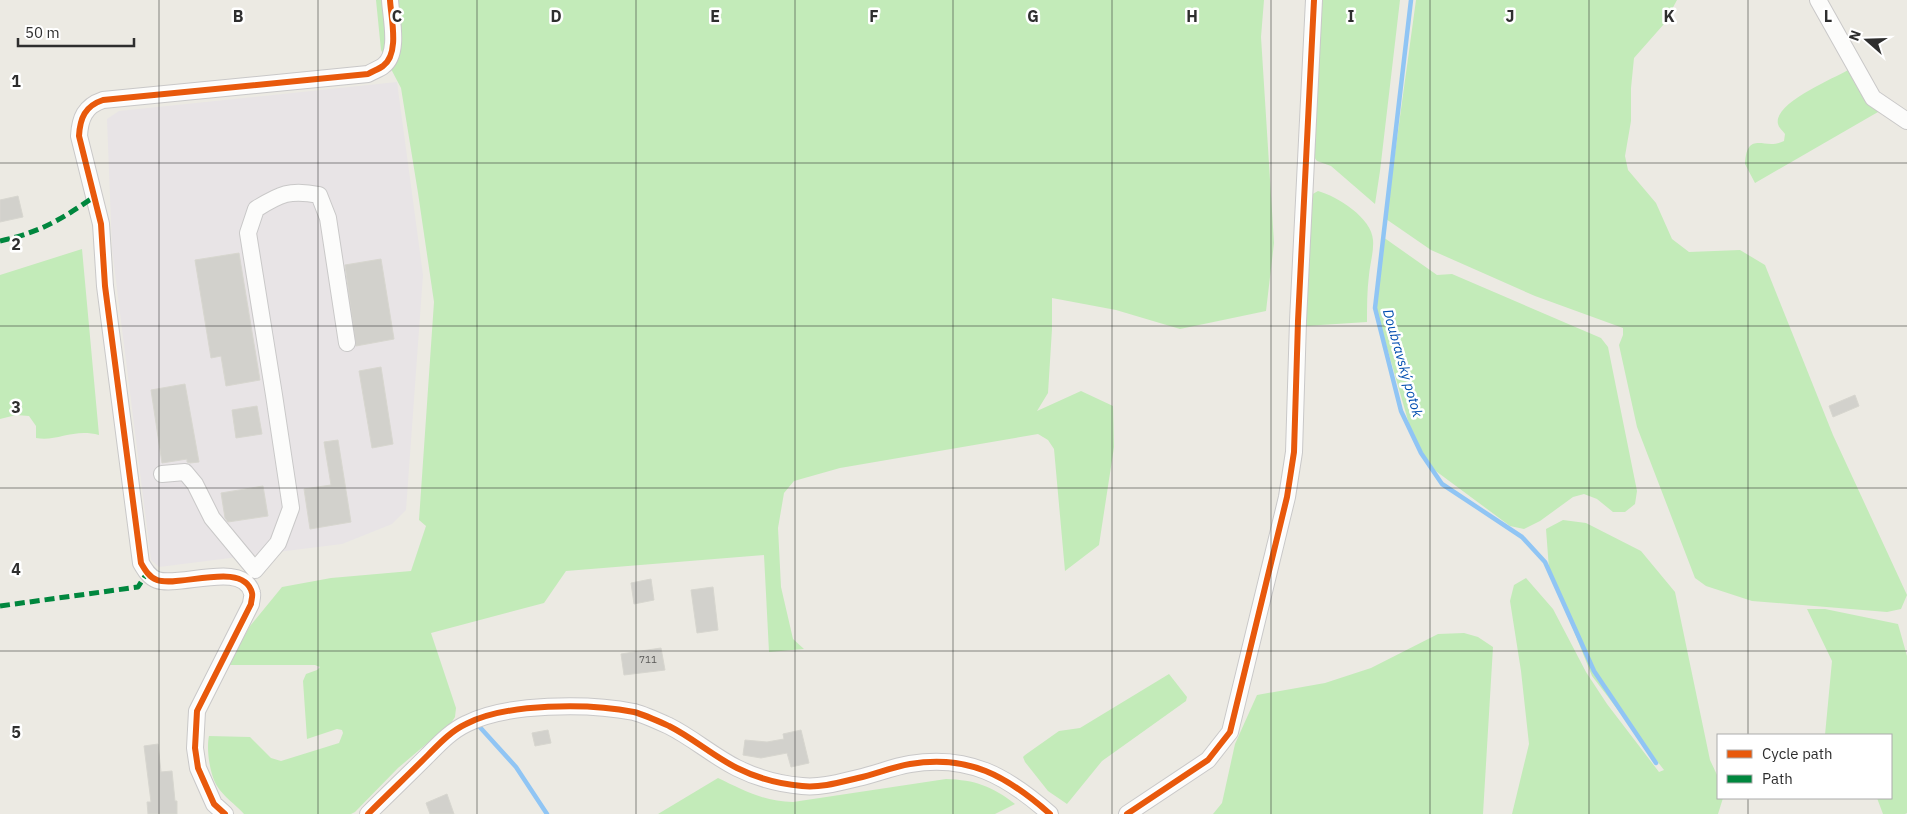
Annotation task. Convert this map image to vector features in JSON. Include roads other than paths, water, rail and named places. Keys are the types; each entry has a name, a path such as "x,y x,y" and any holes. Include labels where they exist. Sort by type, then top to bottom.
{"street":[{"path":"251,578 231,576 157,580 147,573 141,563 105,286 101,224 79,136 80,123 84,112 94,103 103,100 368,74 384,65 390,56 394,40 390,0"},
{"path":"1127,814 1208,760 1230,732 1283,515 1294,452 1298,321 1314,0"},
{"path":"1818,0 1873,98 1907,121"},
{"path":"251,578 278,543 291,508 248,233 256,209 278,195 302,192 319,195 328,218 347,343"},
{"path":"162,474 186,472 195,484 212,518 251,578 251,604 198,711 197,719 195,748 198,768 214,804 225,814"},
{"path":"368,814 445,739 464,724 488,714 574,706 636,713 670,727 736,768 779,783 804,786 829,784 877,774 908,764 958,762 990,772 1016,787 1050,814"}],"waterway":[{"name":"Doubravský potok","path":"1411,0 1375,308 1401,411 1421,453 1442,484 1522,537 1545,562 1594,671 1656,763"},
{"path":"477,724 516,767 547,814"}]}
